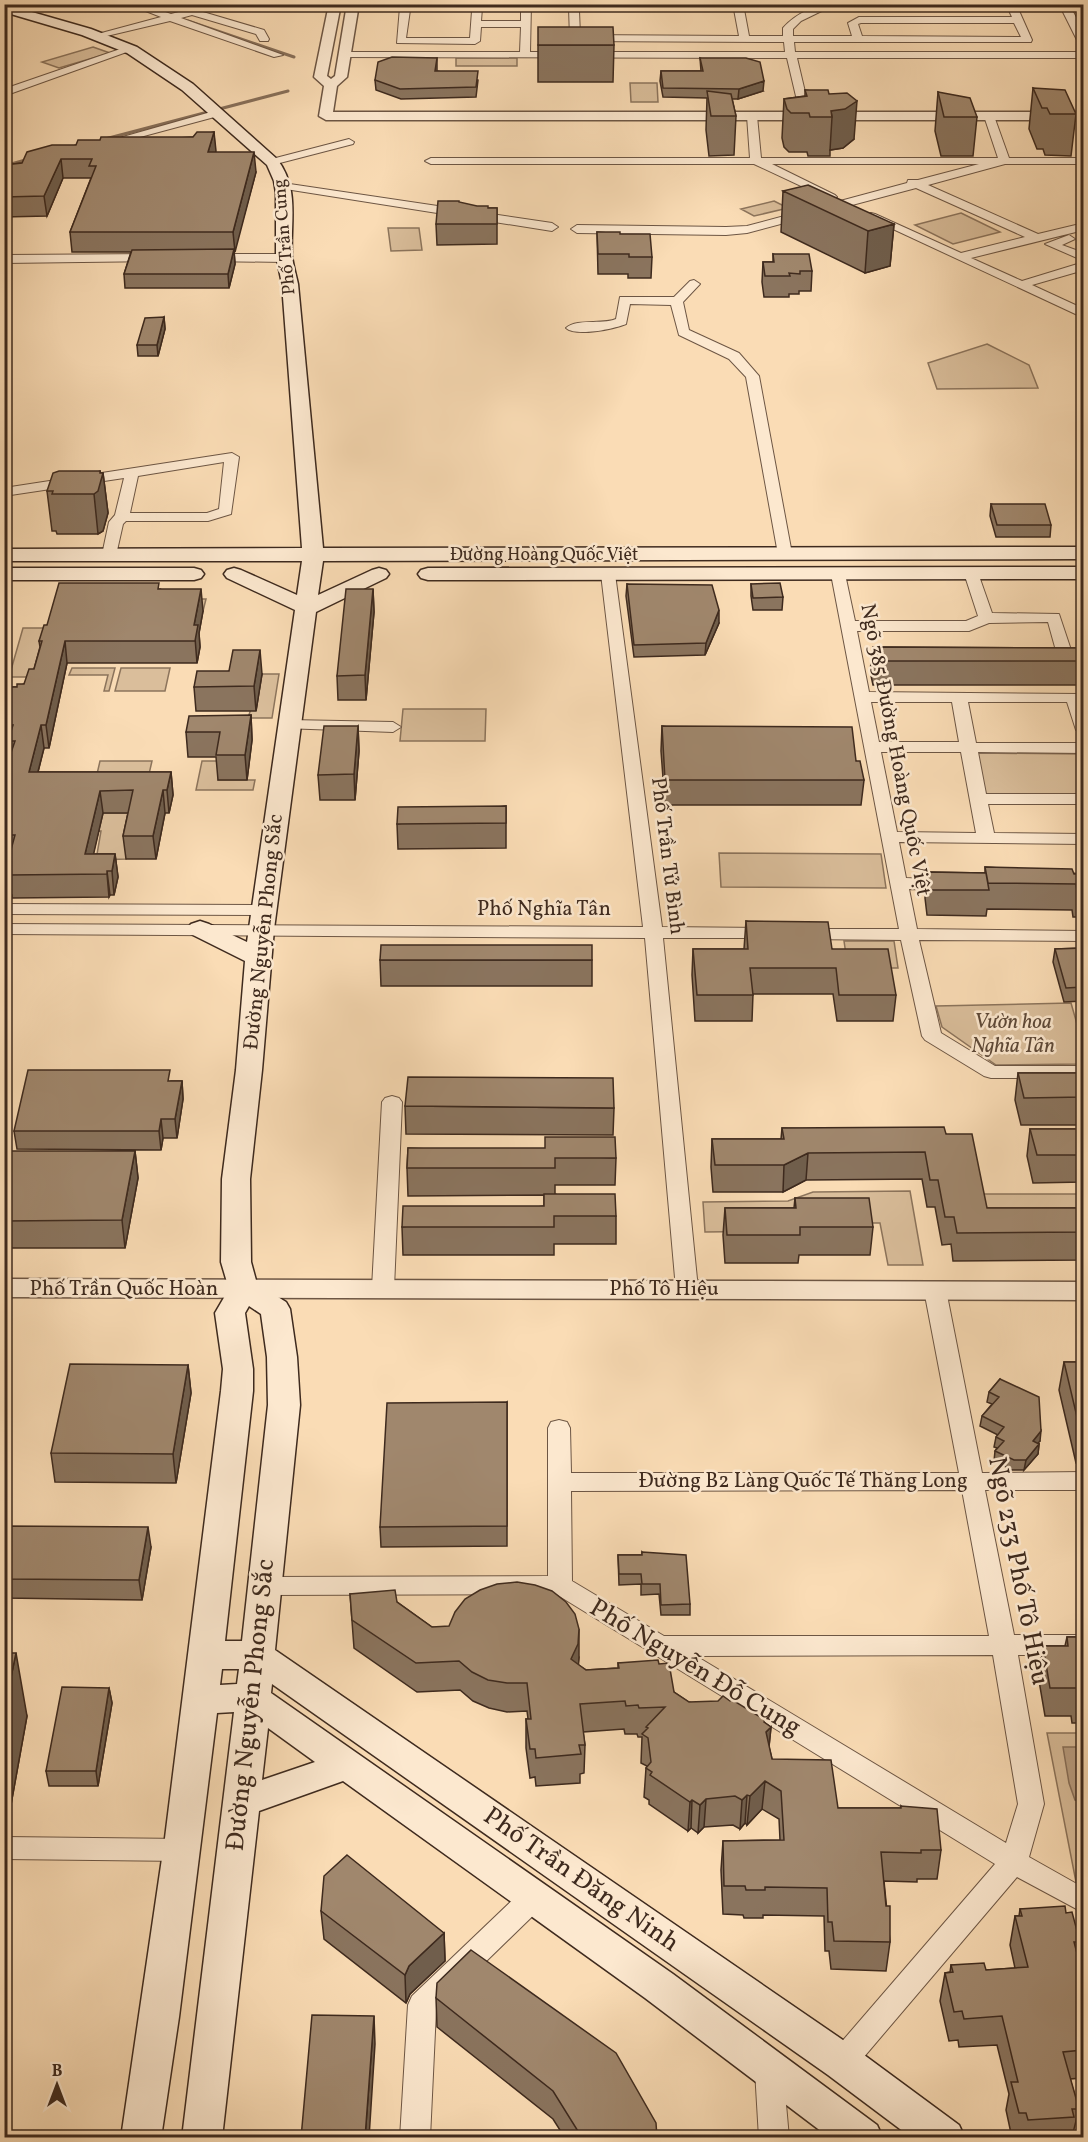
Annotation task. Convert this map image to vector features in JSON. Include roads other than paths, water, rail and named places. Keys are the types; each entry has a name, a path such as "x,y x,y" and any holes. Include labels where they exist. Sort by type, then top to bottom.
{"main road":[{"name":"Phố Trần Cung","path":"4,8 98,37 156,64 216,111 279,168 283,186 284,258 290,284 300,570"},
{"name":"Đường Hoàng Quốc Việt","path":"4,574 234,574 785,554 1083,553"},
{"name":"Đường Hoàng Quốc Việt","path":"4,555 109,555 300,570 393,574 1083,573"},
{"name":"Đường Nguyễn Phong Sắc","path":"202,2138 242,1802 284,1405 284,1378 275,1309 244,1289 236,1262 236,1179 263,919 307,608 300,570"},
{"path":"234,574 307,608 393,574"},
{"path":"200,929 259,958"},
{"path":"141,2138 184,1850 238,1380 230,1313 244,1289"},
{"path":"238,1380 284,1378"},
{"path":"207,1655 256,1655"},
{"name":"Phố Trần Đăng Ninh","path":"256,1655 842,2062 945,2138"},
{"path":"202,1699 252,1698"},
{"name":"Phố Trần Đăng Ninh","path":"252,1698 659,1986 862,2138"},
{"path":"242,1802 347,1765"}],"street":[{"path":"132,4 278,55"},
{"path":"98,37 222,4"},
{"path":"335,4 320,77 346,101 388,109"},
{"path":"326,114 330,88 340,77 346,55 353,4"},
{"path":"525,55 526,4"},
{"path":"643,4 574,8 575,38 1027,40 1011,4"},
{"path":"738,4 744,38"},
{"path":"804,109 791,55 788,28 798,19 832,4"},
{"path":"1064,4 1083,44"},
{"path":"405,6 477,8 476,24 475,44 400,45 405,6"},
{"path":"193,12 260,32 264,39"},
{"path":"858,39 853,23 889,16 1018,20"},
{"path":"476,24 526,24"},
{"path":"574,26 586,26"},
{"path":"729,26 741,26"},
{"path":"4,93 130,50"},
{"path":"346,55 1083,55"},
{"path":"326,114 388,109 1083,109"},
{"path":"87,148 216,111"},
{"path":"326,114 1083,116"},
{"path":"752,116 756,161"},
{"path":"989,116 1005,161"},
{"path":"272,162 349,142"},
{"path":"431,161 1083,161"},
{"path":"756,161 1083,314"},
{"path":"869,161 1035,237"},
{"path":"577,229 726,231 747,229 1005,161"},
{"path":"283,186 552,227"},
{"path":"960,257 1083,226"},
{"path":"977,265 1083,235"},
{"path":"1051,244 1083,258"},
{"path":"4,259 167,258"},
{"path":"190,258 284,258"},
{"path":"1020,285 1083,266"},
{"path":"1062,273 1083,283"},
{"path":"636,314 624,300 676,301 694,284"},
{"path":"676,301 683,332 734,356 752,375 785,554"},
{"path":"572,328 610,326 636,314 679,314"},
{"path":"4,492 232,457 226,511 208,517 122,518 116,522 109,555"},
{"path":"122,518 132,472"},
{"path":"971,573 986,618"},
{"name":"Phố Trần Tử Bình","path":"608,574 654,932 687,1289"},
{"name":"Ngõ 385 Đường Hoàng Quốc Việt","path":"838,574 848,626 861,664 862,697 898,884 932,1036 991,1072 1083,1072"},
{"path":"848,626 969,626 986,618 1054,617 1069,665"},
{"path":"862,697 1073,697 1083,730"},
{"path":"959,697 986,838"},
{"path":"289,725 393,727"},
{"path":"872,747 1083,748"},
{"path":"979,799 1083,799"},
{"path":"890,837 1083,839"},
{"path":"898,884 968,885"},
{"path":"4,909 263,919"},
{"name":"Phố Nghĩa Tân","path":"4,929 200,929 263,919 654,932 1083,936"},
{"path":"383,1288 392,1102"},
{"name":"Phố Trần Quốc Hoàn","path":"4,1288 244,1289"},
{"name":"Phố Tô Hiệu","path":"244,1289 1083,1291"},
{"name":"Ngõ 233 Phố Tô Hiệu","path":"935,1290 1031,1804 1014,1862"},
{"path":"265,1586 560,1585 560,1428"},
{"name":"Đường B2 Làng Quốc Tế Thăng Long","path":"560,1482 1083,1481"},
{"name":"Phố Nguyễn Đỗ Cung","path":"560,1585 1083,1902"},
{"path":"658,1646 1083,1645"},
{"path":"4,1848 184,1850"},
{"path":"842,2062 1014,1862"},
{"path":"415,2138 422,2005 534,1897"},
{"path":"659,1986 686,1954"},
{"path":"769,2070 774,2138"}],"waterway":[{"path":"188,21 294,57"},
{"path":"105,139 288,91"},
{"path":"4,166 29,159"}],"park label":[{"name":"Vườn hoa Nghĩa Tân","path":"1013,1034"}]}
